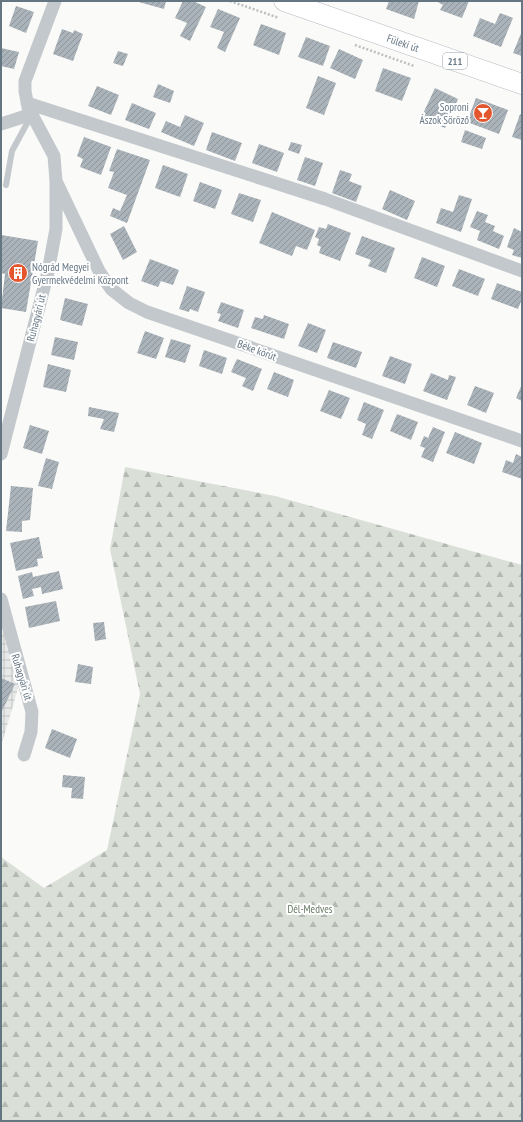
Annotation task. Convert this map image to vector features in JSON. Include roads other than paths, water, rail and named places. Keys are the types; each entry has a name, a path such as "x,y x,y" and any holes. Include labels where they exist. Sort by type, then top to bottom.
{"main road":[{"name":"Füleki út","path":"284,1 522,84"}],"street":[{"name":"Ruhagyári út","path":"1,454 53,251 56,229 56,181 54,156 30,109 25,91 26,81 55,1"},
{"path":"1,124 30,109 325,199 522,271"},
{"name":"Béke körút","path":"56,181 99,271 111,289 129,303 147,312 522,441"},
{"name":"Ruhagyári út","path":"1,599 32,712 30,732 24,755"}],"lane":[{"path":"6,185 12,151 30,109"}],"place":[{"name":"Soproni Ászok Söröző","path":"483,113"},
{"name":"Nógrád Megyei Gyermekvédelmi Központ","path":"18,273"}],"park label":[{"name":"Dél-Medves","path":"310,909"}]}
